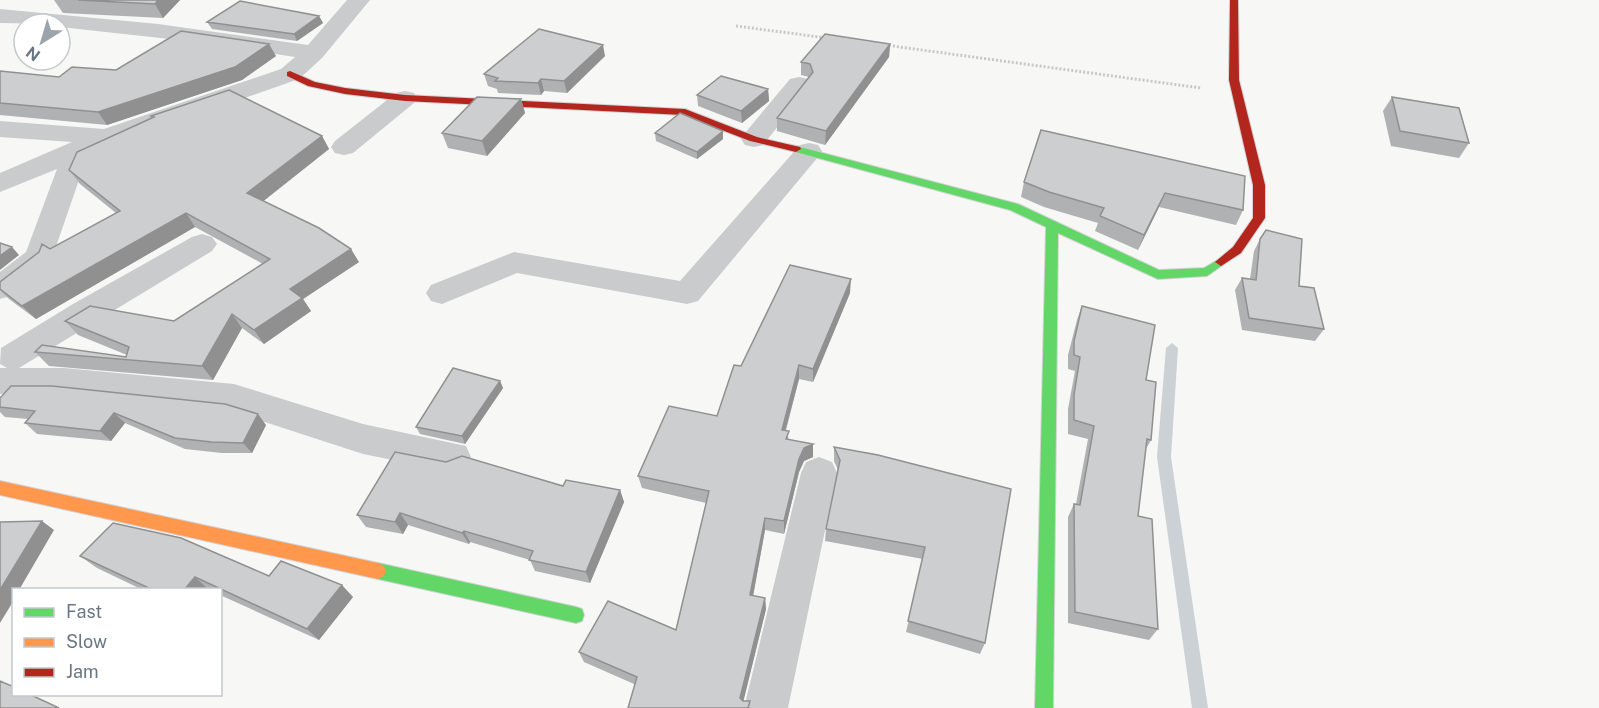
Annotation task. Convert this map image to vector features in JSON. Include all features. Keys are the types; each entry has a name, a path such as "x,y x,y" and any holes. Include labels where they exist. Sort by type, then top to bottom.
{"street":[{"path":"52,12 68,0"},
{"path":"0,183 106,138 290,74 314,53 359,0"},
{"path":"290,74 312,84 345,91 405,98 685,112 754,138 1014,207 1158,275 1207,272 1237,250 1259,218 1259,185 1234,80 1234,0"},
{"path":"72,22 220,37 314,53"},
{"path":"754,138 799,84"},
{"path":"344,147 405,98"},
{"path":"0,129 106,138"},
{"path":"0,288 39,257 65,180 79,150"},
{"path":"442,293 514,262 687,293 809,151"},
{"path":"1044,708 1052,226"},
{"path":"3,363 84,312 202,244"},
{"path":"3,363 64,381 234,399 363,439 453,457"},
{"path":"766,708 819,473"},
{"path":"0,488 576,615"}],"path":[{"path":"736,26 829,38"},
{"path":"876,44 1238,93"}],"building":[{"path":"78,0 158,0 155,4"},
{"path":"240,1 319,16 294,34 207,22"},
{"path":"539,29 603,45 564,81 541,79 538,83 495,81 498,78 484,74"},
{"path":"181,31 269,44 235,67 98,112 0,103 0,71 59,77 66,72 72,72 72,67 116,70"},
{"path":"825,34 890,44 826,131 777,118 813,72 810,64 801,62"},
{"path":"721,76 768,89 741,111 697,95"},
{"path":"229,90 322,136 247,193 319,228 351,249 290,289 302,298 254,330 232,314 202,366 35,352 42,345 126,357 129,347 65,321 90,306 174,321 270,259 186,213 22,306 0,289 0,282 39,252 42,244 50,249 120,211 69,170 77,152 154,117 151,116"},
{"path":"477,97 521,99 482,141 442,133"},
{"path":"1392,97 1459,108 1469,143 1400,131"},
{"path":"680,113 723,131 697,152 655,133"},
{"path":"1041,130 1245,176 1243,210 1165,193 1144,235 1100,216 1104,208 1024,182"},
{"path":"1266,230 1302,239 1299,286 1314,288 1324,329 1249,318 1242,278 1256,280 1260,239"},
{"path":"0,243 12,247 0,256"},
{"path":"790,265 851,279 813,369 799,365 782,430 789,431 786,439 813,444 804,448 799,459 784,521 765,518 750,595 765,598 740,698 743,701 750,701 748,708 628,708 637,677 579,652 608,601 676,630 709,491 638,476 669,406 717,416 734,365 741,366"},
{"path":"1082,306 1155,325 1146,380 1156,382 1151,440 1147,439 1138,516 1152,519 1158,629 1075,612 1074,504 1080,505 1094,426 1074,420 1074,395 1080,357 1074,355 1074,341"},
{"path":"453,368 500,381 462,436 416,427"},
{"path":"11,386 52,386 225,404 258,414 243,443 175,438 114,413 100,431 25,423 35,411 0,407 0,398"},
{"path":"834,447 878,455 1011,489 985,643 908,621 925,547 826,529 840,460"},
{"path":"395,452 446,462 462,456 563,486 566,480 620,490 586,572 529,560 533,551 464,531 462,533 400,513 395,522 357,515"},
{"path":"42,521 0,590 0,522"},
{"path":"113,523 181,538 269,576 281,561 342,585 307,629 195,577 186,588 149,588 80,556"},
{"path":"0,681 12,686 12,696 33,696 59,708 0,708"}],"waterway":[{"path":"1172,348 1164,457 1200,708"}],"traffic: fast":[{"path":"796,149 1014,207 1158,275 1207,272 1221,262"},
{"path":"1044,708 1052,226"},
{"path":"378,571 576,615"}],"traffic: slow":[{"path":"0,488 378,571"}],"traffic: jam":[{"path":"1221,262 1237,250 1259,218 1259,185 1234,80 1234,0"},
{"path":"290,74 312,84 345,91 405,98 685,112 754,139 796,149"}]}
